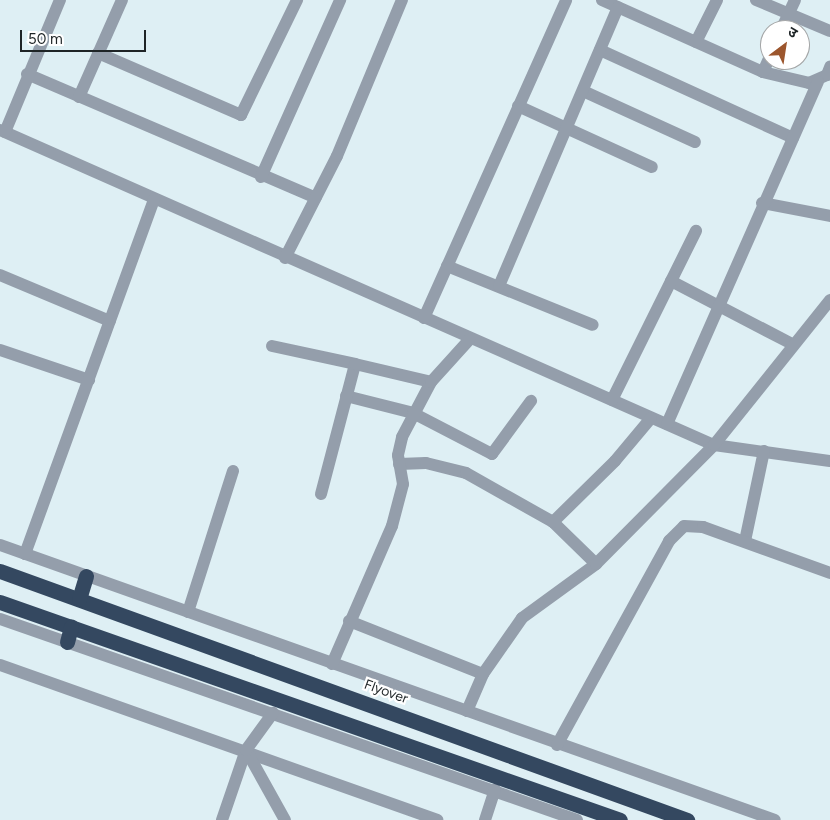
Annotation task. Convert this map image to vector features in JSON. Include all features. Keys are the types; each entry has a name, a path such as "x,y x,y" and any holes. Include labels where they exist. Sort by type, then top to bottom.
{"highway":[{"name":"Flyover","path":"0,571 687,820"},
{"path":"76,598 86,576"},
{"path":"0,602 620,820"},
{"path":"67,642 71,627"}],"street":[{"path":"60,0 2,131 424,318 469,340 714,444 830,461"},
{"path":"79,97 122,0"},
{"path":"98,54 241,115 297,0"},
{"path":"261,177 339,0"},
{"path":"285,258 316,198 402,0"},
{"path":"424,318 566,0"},
{"path":"602,0 763,72 798,82 818,82"},
{"path":"696,42 717,0"},
{"path":"756,0 787,15 830,31"},
{"path":"785,20 795,0"},
{"path":"499,286 618,7"},
{"path":"600,50 792,138"},
{"path":"667,424 762,203 818,82 830,67"},
{"path":"28,74 261,177 316,198"},
{"path":"582,91 695,142"},
{"path":"518,106 652,167"},
{"path":"25,554 154,199"},
{"path":"762,203 830,216"},
{"path":"612,400 696,231"},
{"path":"447,266 593,325"},
{"path":"0,275 110,321"},
{"path":"671,281 718,303 792,344"},
{"path":"466,711 484,674 522,618 596,564 714,444 792,344 830,300"},
{"path":"332,664 349,621 392,526 403,484 399,464 402,436 431,382 469,340"},
{"path":"272,346 431,382"},
{"path":"0,350 89,380"},
{"path":"321,494 355,364"},
{"path":"346,396 413,413 492,454 531,401"},
{"path":"553,522 615,461 651,418"},
{"path":"744,541 764,451"},
{"path":"399,464 426,462 466,473 553,522 596,564"},
{"path":"188,612 233,471"},
{"path":"558,745 676,532 693,525 744,541 830,574"},
{"path":"0,545 558,745 775,820"},
{"path":"0,619 577,820"},
{"path":"349,621 484,674"},
{"path":"0,665 246,750 437,820"},
{"path":"222,820 246,750 273,713"},
{"path":"246,750 285,820"},
{"path":"485,820 495,790"}]}
